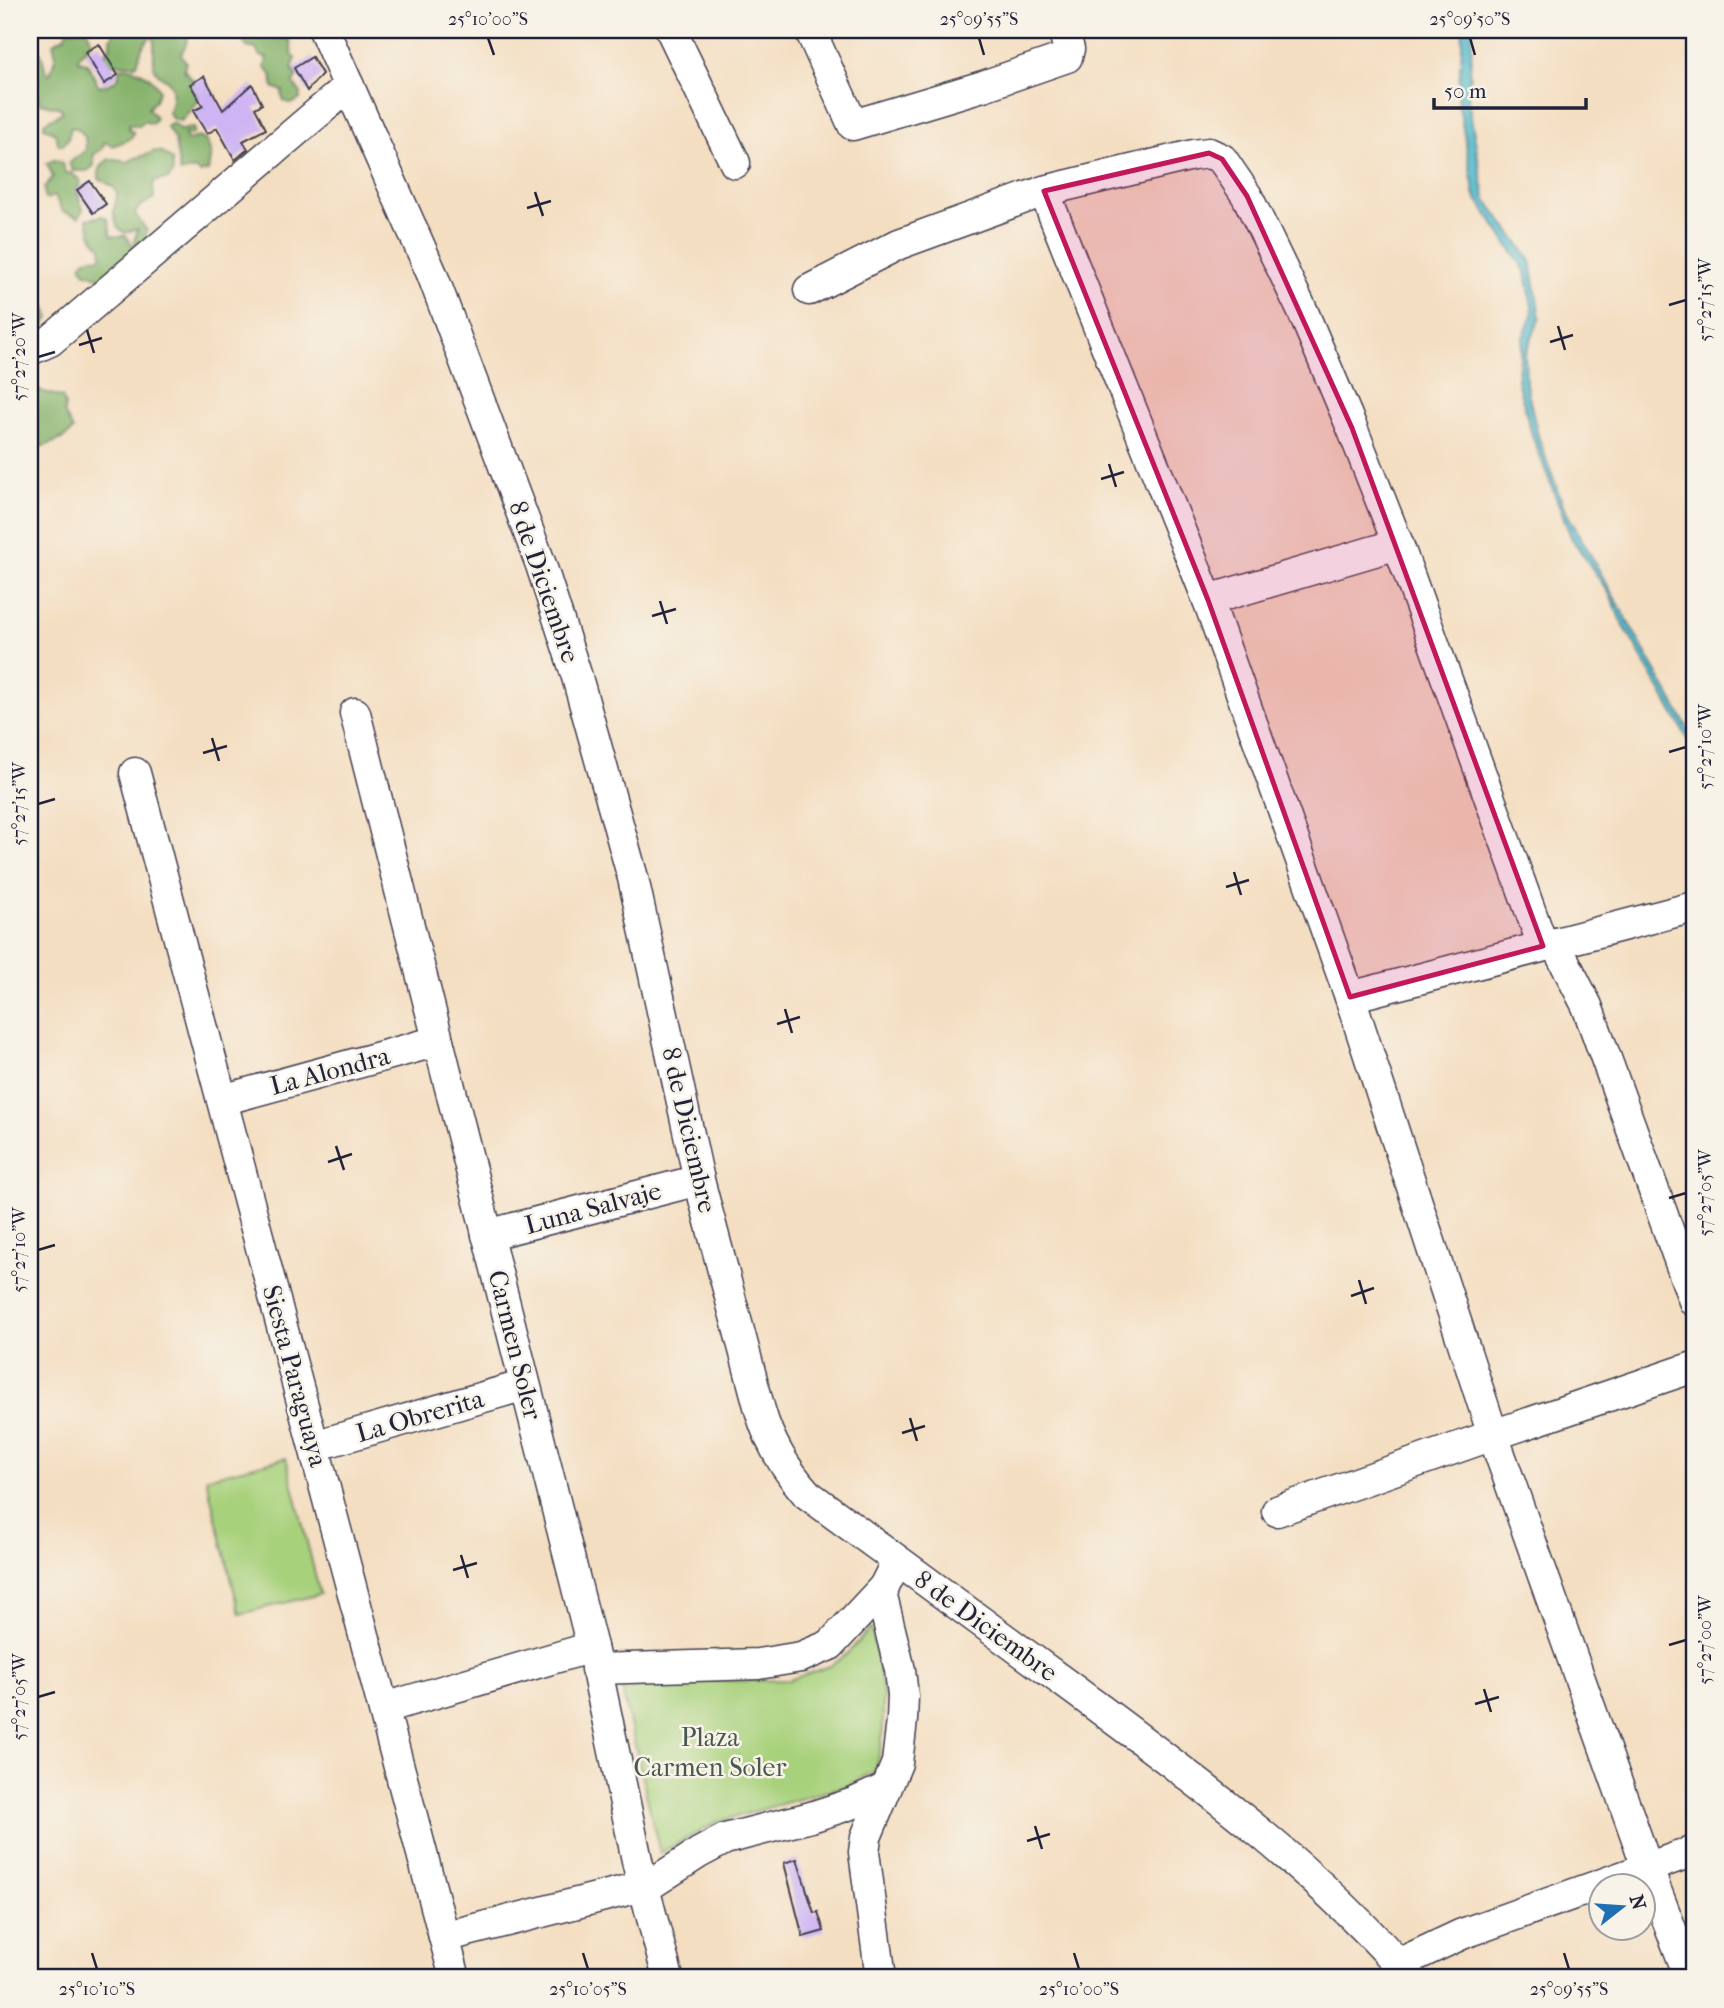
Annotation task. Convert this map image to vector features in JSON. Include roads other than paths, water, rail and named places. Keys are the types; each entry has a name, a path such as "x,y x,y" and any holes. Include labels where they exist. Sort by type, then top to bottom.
{"street":[{"name":"8 de Diciembre","path":"324,30 432,274 462,350 541,565 577,677 633,878 699,1180 766,1432 792,1476 890,1574 1153,1748 1328,1892 1405,1971"},
{"path":"671,30 734,163"},
{"path":"810,30 853,125 983,86 1066,57 1069,49 1063,30"},
{"path":"30,350 50,341 349,86"},
{"path":"809,290 899,244 1044,191 1193,155 1209,153 1222,159 1247,196 1303,312 1352,428 1549,945 1587,1006 1694,1301"},
{"path":"1044,191 1208,600 1350,997 1493,1434 1647,1867 1690,1978"},
{"path":"1208,600 1398,544"},
{"name":"Carmen Soler","path":"355,713 594,1658 644,1886 668,1978"},
{"name":"Siesta Paraguaya","path":"135,773 456,1978"},
{"path":"1350,997 1694,907"},
{"name":"La Alondra","path":"222,1100 438,1041"},
{"name":"Luna Salvaje","path":"487,1236 699,1180"},
{"path":"1277,1511 1493,1434 1694,1367"},
{"name":"La Obrerita","path":"314,1446 525,1385"},
{"path":"384,1708 594,1658 758,1664 801,1657 830,1645 890,1574"},
{"path":"881,1978 864,1852 866,1837 897,1763 903,1696 900,1670 883,1606 890,1574"},
{"path":"444,1937 644,1886 725,1839 822,1813 886,1788"},
{"path":"1405,1971 1462,1934 1694,1851"}],"water":[{"path":"1463,30 1473,30 1468,100 1485,198 1531,261 1540,318 1525,354 1526,384 1538,436 1564,508 1694,739 1694,750 1620,619 1610,595 1571,537 1532,435 1517,380 1523,338 1533,312 1526,272 1475,196 1458,100"}],"park label":[{"name":"Plaza Carmen Soler","path":"710,1752"}]}
